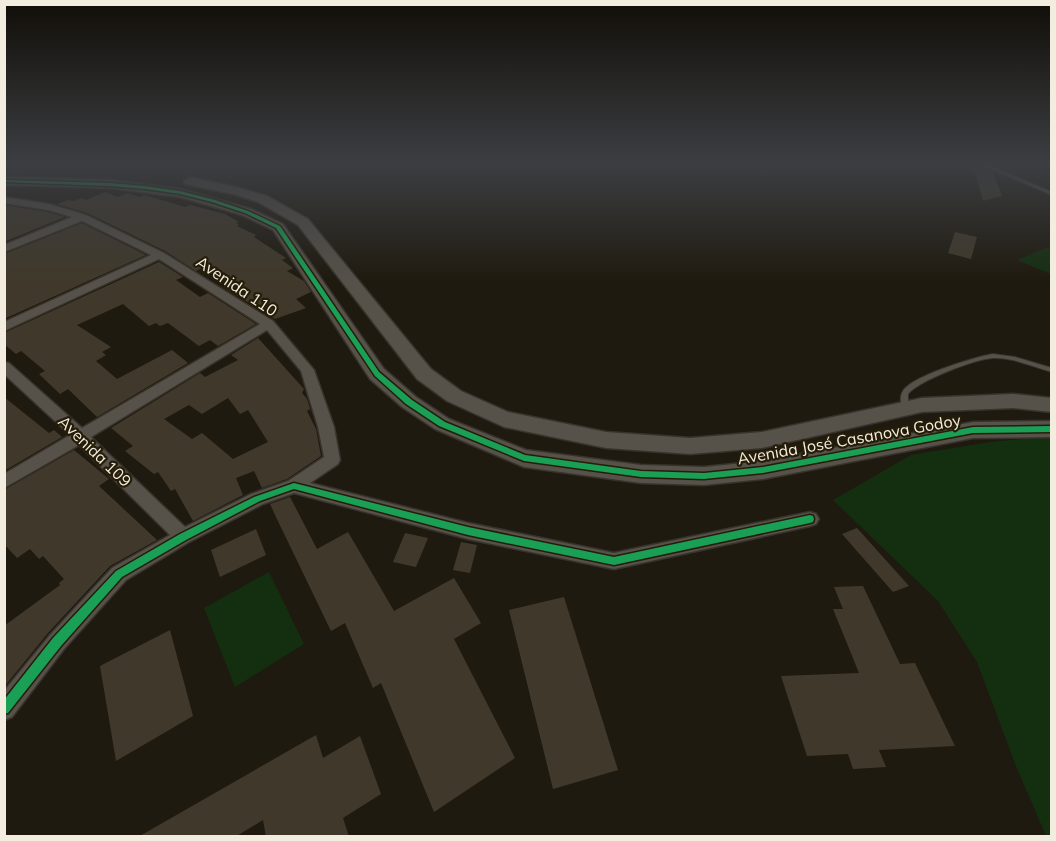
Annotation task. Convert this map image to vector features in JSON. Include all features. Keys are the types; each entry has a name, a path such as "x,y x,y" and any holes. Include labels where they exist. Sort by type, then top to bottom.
{"street":[{"name":"Avenida 110","path":"25,203 49,207 82,217 160,255 269,324 307,370 326,427 332,460 294,486"},
{"name":"Avenida José Casanova Godoy","path":"220,203 257,215 278,227 377,374 409,402 442,424 524,458 642,474 704,476 763,470 973,430 1052,429"},
{"name":"Avenida José Casanova Godoy","path":"277,203 310,230 424,374 454,396 504,419 606,440 690,446 762,440 855,422 906,407 1013,401 1052,405"},
{"path":"4,249 82,217"},
{"path":"4,327 160,255"},
{"path":"4,482 269,324"},
{"name":"Avenida 109","path":"4,366 80,436 183,537"},
{"path":"4,709 57,642 119,574 183,537 257,499 294,486 468,531 614,561 810,519"}],"lane":[{"path":"906,407 903,397 905,392 917,382 987,356 1052,370"}],"green space":[{"path":"1051,246 1051,274 1017,260"},
{"path":"1051,436 1051,836 1046,836 1016,766 977,662 938,601 833,500 911,455 990,442"},
{"path":"269,572 304,644 235,687 204,608"}],"building":[{"path":"172,203 225,214 239,222 236,223 239,225 237,226 256,235 254,237 286,258 282,260 293,268 287,271 304,281 311,292 296,299 306,308 275,319 223,287 233,282 207,265 196,271 165,251 87,213 57,204"},
{"path":"4,205 48,212 65,217 4,242"},
{"path":"82,223 146,255 4,319 4,254"},
{"path":"955,232 977,237 971,259 948,253"},
{"path":"159,262 183,277 176,280 200,297 208,293 256,324 218,346 210,340 199,346 168,323 160,326 156,323 149,326 123,304 77,325 111,347 102,352 106,355 96,361 117,379 172,350 188,363 97,417 68,389 60,394 39,374 45,371 21,351 16,354 4,344 4,333"},
{"path":"258,338 304,389 302,393 307,399 310,409 307,411 316,429 321,456 287,479 262,488 254,471 236,478 243,495 193,521 175,489 171,491 158,472 154,474 125,451 133,446 111,428 200,373 205,377 238,360 231,355","holes":["228,398 240,414 248,410 268,442 233,459 202,433 192,439 164,419 189,405 202,414"]},
{"path":"4,397 49,433 54,430 62,437 4,471"},
{"path":"74,450 109,479 99,486 157,540 110,566 48,633 4,687 4,626 60,585 59,583 64,579 43,556 39,559 30,549 17,558 4,544 4,490"},
{"path":"290,497 317,549 348,532 394,611 454,578 481,623 454,639 515,758 434,812 381,683 373,688 345,623 331,631 270,504"},
{"path":"857,528 909,586 893,592 842,534"},
{"path":"256,529 266,555 220,577 211,550"},
{"path":"405,533 428,538 416,567 393,562"},
{"path":"461,542 477,545 470,573 453,570"},
{"path":"863,586 900,664 915,663 955,746 879,750 886,767 853,769 848,754 807,756 781,676 859,673 833,609 843,609 834,587"},
{"path":"564,597 618,770 553,789 509,610"},
{"path":"170,630 193,716 116,761 100,666"},
{"path":"316,735 323,758 360,736 381,794 343,818 349,837 266,837 263,820 235,837 138,837"}],"cycle path":[{"path":"221,203 278,227 377,374 409,402 442,424 524,458 641,474 704,476 763,470 973,430 1052,429"},
{"path":"4,709 57,642 119,574 183,537 257,499 294,486 468,531 614,561 810,519"}]}
